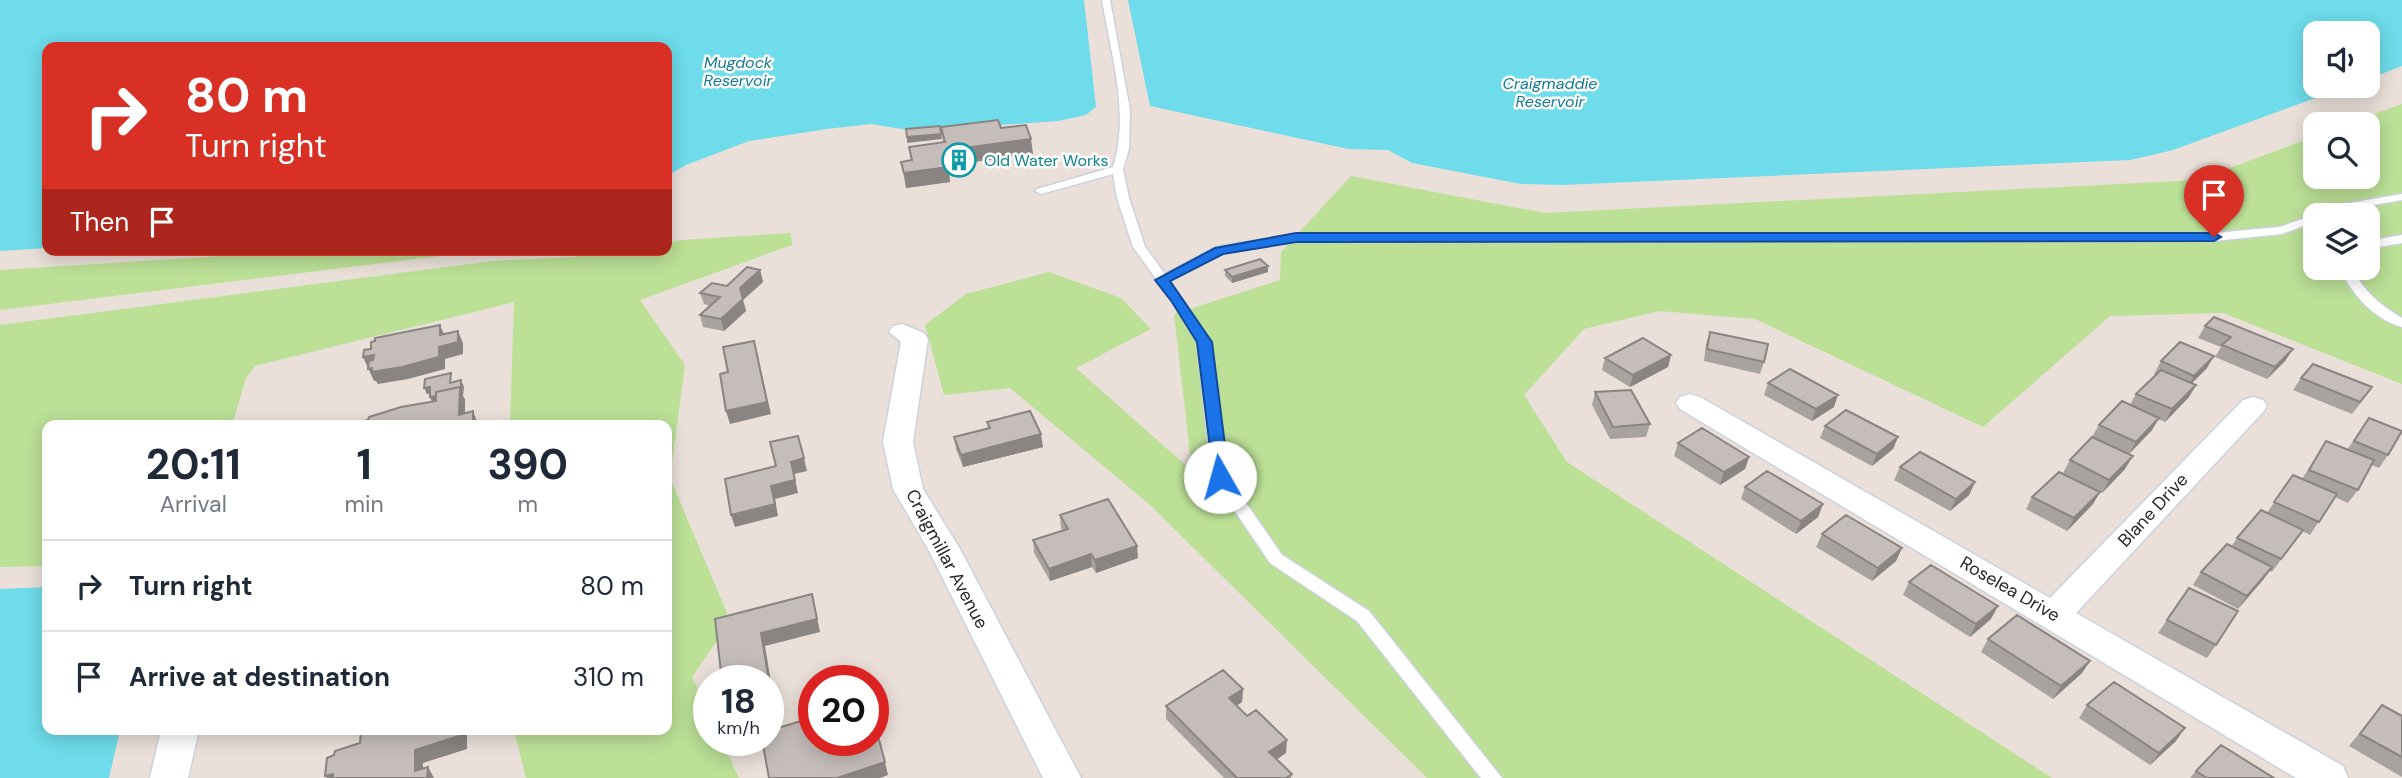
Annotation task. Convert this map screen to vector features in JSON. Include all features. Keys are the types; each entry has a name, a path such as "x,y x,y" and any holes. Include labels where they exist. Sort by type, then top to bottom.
{"street":[{"name":"Craigmillar Avenue","path":"902,332 915,339 898,442 908,489 944,549 1062,778"},
{"name":"Roselea Drive","path":"1690,402 2329,778"},
{"name":"Blane Drive","path":"2054,615 2253,406"},
{"path":"170,778 179,735"}],"lane":[{"path":"1106,0 1125,110 1124,149 1118,169 1123,198 1139,247 1178,300 1204,342 1220,477 1276,559 1363,615 1492,778"},
{"path":"1041,191 1118,169"},
{"path":"2365,203 2402,197"},
{"path":"1162,280 1220,250 1296,237 2214,237 2282,230 2303,222"},
{"path":"2380,243 2402,239"},
{"path":"2350,280 2352,285 2383,313 2402,323"}],"green space":[{"path":"2402,104 2402,384 2223,313 2110,316 1983,427 1755,319 1660,311 1584,329 1524,395 1567,462 2052,778 1427,778 1150,505 1010,388 944,395 925,325 966,294 1049,272 1121,298 1151,329 1076,368 1192,471 1174,314 1280,280 1281,252 1351,176 1545,213 2198,180 2303,141 2303,189 2380,189 2380,112"},
{"path":"791,233 792,245 640,300 685,365 672,463 672,420 510,420 514,302 255,366 246,378 233,420 42,420 42,566 0,567 0,325 492,261 580,256 672,256 672,242"},
{"path":"222,256 440,256 0,310 0,270"},
{"path":"672,483 727,613 721,635 700,665 693,665 693,756 729,756 739,778 526,778 515,735 672,735"}],"water":[{"name":"Mugdock Reservoir","path":"0,0 1084,0 1096,107 1086,115 1058,121 914,131 871,124 827,129 749,141 672,173 672,42 42,42 42,248 0,251"},
{"name":"Craigmaddie Reservoir","path":"1128,0 2402,0 2402,66 2380,74 2380,21 2303,21 2303,98 2315,98 2173,150 2130,160 1562,185 1521,184 1412,163 1388,150 1348,149 1150,106"},
{"path":"42,587 42,735 119,735 109,778 0,778 0,589"}],"building":[{"path":"998,120 1001,128 1026,125 1031,139 963,148 965,154 945,157 948,167 904,173 901,162 912,160 909,147 945,142 941,127"},
{"path":"940,126 941,134 907,137 906,129"},
{"path":"1260,259 1268,266 1232,277 1225,270"},
{"path":"747,267 760,270 740,288 743,299 721,319 700,315 720,297 700,293 712,283 727,286"},
{"path":"2214,317 2293,349 2275,367 2222,345 2231,337 2205,326"},
{"path":"440,325 440,335 458,331 458,342 439,347 439,357 402,367 372,372 372,368 368,369 369,361 373,360 374,355 363,357 364,350 371,349 371,342 375,341 375,338"},
{"path":"1710,332 1768,344 1764,362 1707,349"},
{"path":"1643,338 1671,355 1633,375 1605,358"},
{"path":"754,341 767,402 726,411 720,374 728,372 723,347"},
{"path":"2180,342 2214,356 2194,376 2161,361"},
{"path":"2313,364 2372,387 2360,402 2301,378"},
{"path":"1790,369 1838,395 1816,409 1768,383"},
{"path":"2161,370 2196,385 2172,409 2136,394"},
{"path":"451,373 450,383 461,380 461,389 460,387 436,392 436,396 430,397 430,387 424,388 425,379"},
{"path":"460,387 459,415 473,411 473,420 368,420 369,417 401,407 436,401 436,392"},
{"path":"1631,390 1650,424 1613,427 1595,392"},
{"path":"2122,401 2159,418 2136,442 2099,425"},
{"path":"1846,410 1898,437 1877,454 1825,426"},
{"path":"1030,411 1041,434 961,455 954,437 990,428 987,422"},
{"path":"2369,418 2402,431 2388,455 2354,441"},
{"path":"1702,428 1749,457 1724,472 1678,443"},
{"path":"798,436 804,458 791,462 795,480 771,486 775,504 731,515 725,479 776,466 770,442"},
{"path":"2092,437 2133,456 2109,480 2070,460"},
{"path":"2326,441 2374,460 2358,490 2309,470"},
{"path":"1920,452 1975,482 1956,499 1900,467"},
{"path":"1767,471 1823,504 1801,521 1745,487"},
{"path":"2059,472 2100,492 2074,518 2032,497"},
{"path":"2293,475 2337,494 2319,522 2274,502"},
{"path":"1108,499 1137,546 1095,560 1091,554 1049,569 1033,540 1068,529 1060,515"},
{"path":"2261,510 2303,530 2281,559 2237,538"},
{"path":"1846,515 1902,548 1878,568 1822,534"},
{"path":"2227,544 2272,567 2247,596 2201,572"},
{"path":"1931,565 1998,606 1976,624 1909,582"},
{"path":"2189,588 2238,611 2216,645 2167,620"},
{"path":"812,594 817,619 761,633 766,665 720,665 715,619"},
{"path":"2017,615 2090,661 2061,686 1988,639"},
{"path":"1223,670 1243,689 1229,698 1247,716 1256,710 1287,740 1269,752 1292,774 1286,778 1237,778 1166,706"},
{"path":"2114,682 2185,728 2159,753 2087,705"},
{"path":"2382,705 2402,716 2402,757 2360,734"},
{"path":"798,722 798,756 883,756 885,762 837,778 769,778 765,756 784,756 784,726"},
{"path":"361,735 459,735 415,750 415,771 428,767 427,778 333,778 333,774 325,776 327,758 334,755 335,751 360,743"},
{"path":"2221,745 2274,778 2207,778 2196,771"}],"place":[{"name":"Old Water Works","path":"959,160"}],"route":[{"path":"1220,477 1204,342 1162,280 1220,250 1296,237 2214,237"}]}
